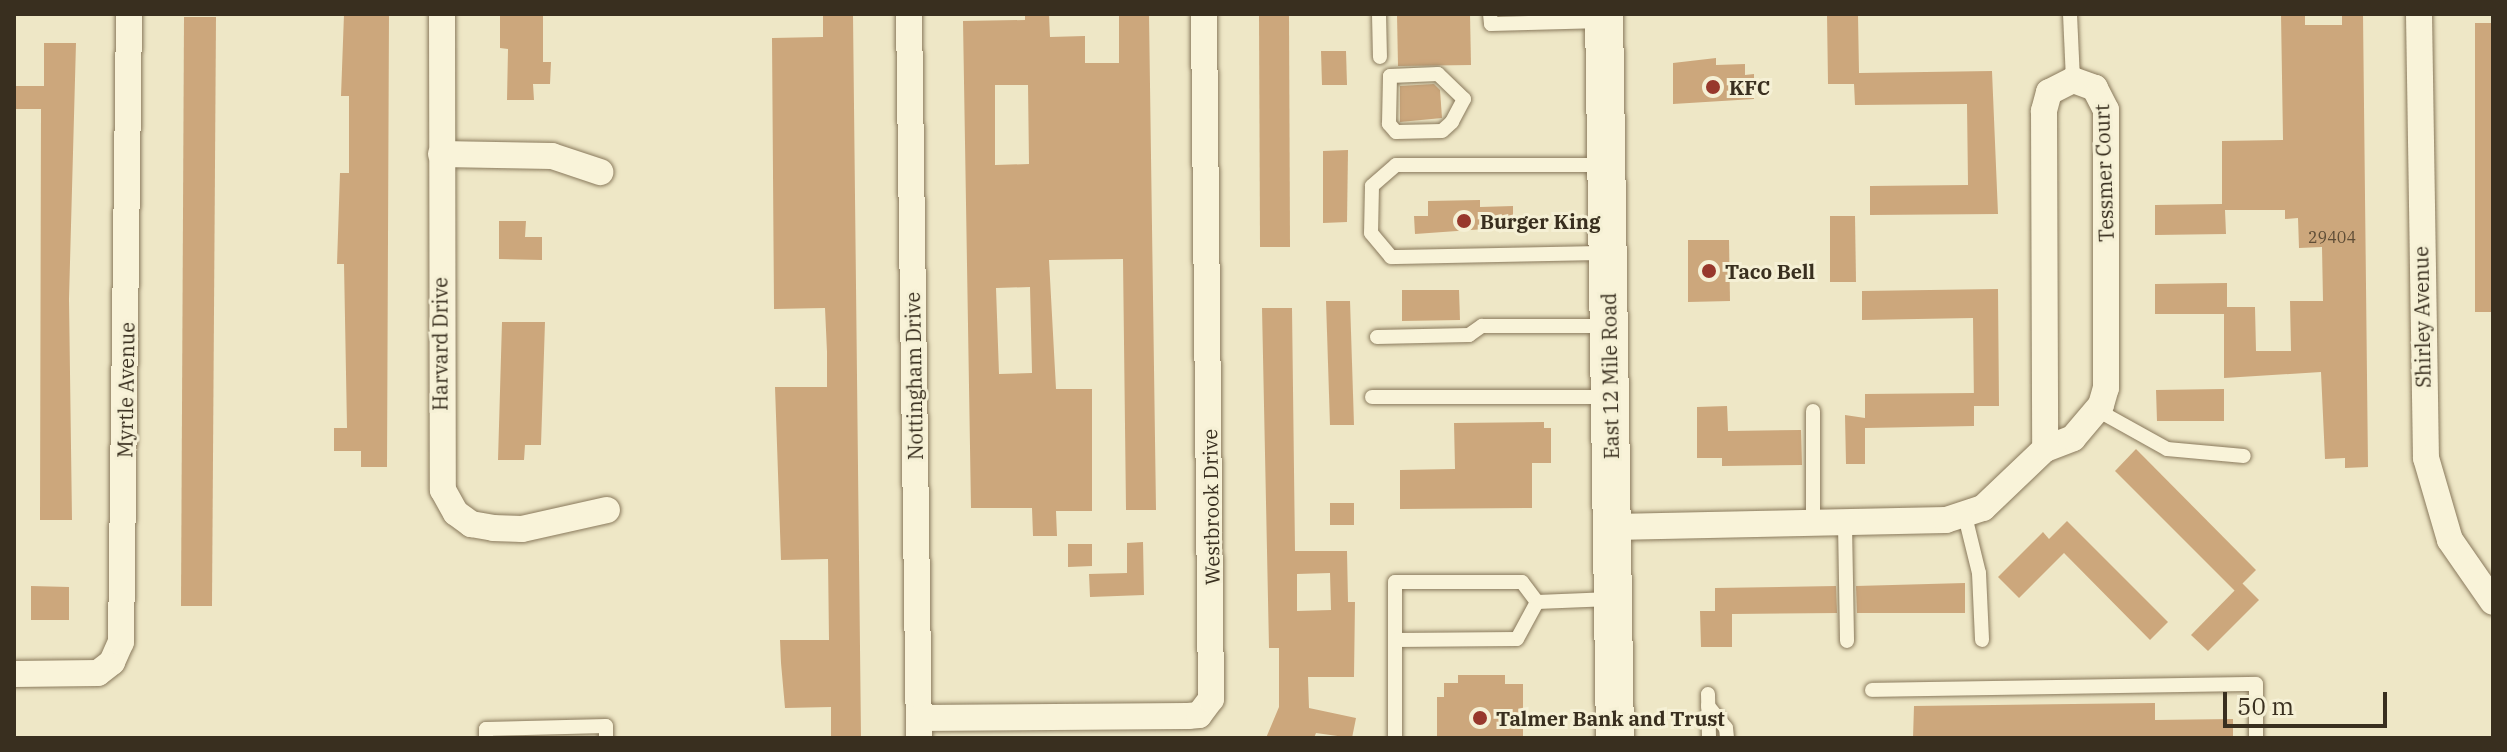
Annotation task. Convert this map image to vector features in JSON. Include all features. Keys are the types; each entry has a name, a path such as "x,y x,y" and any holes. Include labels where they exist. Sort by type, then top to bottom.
{"main road":[{"name":"East 12 Mile Road","path":"1604,18 1615,738"}],"street":[{"name":"Myrtle Avenue","path":"14,674 98,673 112,662 121,642 129,14"},
{"name":"Harvard Drive","path":"442,14 443,490 456,513 471,524 493,528 522,529 607,510"},
{"name":"Nottingham Drive","path":"909,14 919,728"},
{"name":"Westbrook Drive","path":"919,728 1199,715 1211,699 1204,14"},
{"name":"Shirley Avenue","path":"2419,14 2426,458 2450,540 2493,602"},
{"name":"Tessmer Court","path":"1614,527 1919,524 1965,516 2008,490 2045,449 2073,438 2097,410 2106,388 2106,110 2095,88 2073,80 2049,92 2044,111 2045,449"},
{"path":"441,154 552,156 600,172"}],"lane":[{"path":"1379,14 1380,57"},
{"path":"1490,14 1491,24 1604,18"},
{"path":"2070,14 2073,80"},
{"path":"1438,74 1464,99 1442,131 1396,132 1389,124 1390,76 1438,74"},
{"path":"1606,165 1396,165 1372,186 1371,233 1391,257 1607,253"},
{"path":"1377,337 1469,335 1482,326 1609,326"},
{"path":"1372,397 1610,397"},
{"path":"2097,410 2167,449 2244,456"},
{"path":"1813,411 1813,525"},
{"path":"1965,516 1981,583 1982,640"},
{"path":"1845,524 1847,641"},
{"path":"1395,738 1395,582 1522,582 1537,602"},
{"path":"1537,602 1615,599"},
{"path":"1395,640 1517,639 1537,602"},
{"path":"1872,690 2256,684 2256,738"},
{"path":"1709,738 1708,700 1726,728 1727,738"},
{"path":"486,738 486,729 606,726 606,738"}],"building":[{"path":"344,14 389,14 387,467 361,467 361,451 334,451 334,428 347,428 344,264 337,264 340,173 349,173 349,96 341,96"},
{"path":"500,14 543,14 543,62 551,62 550,84 533,84 534,100 507,100 508,49 500,48"},
{"path":"1025,14 1049,14 1050,37 1085,36 1085,63 1119,63 1119,14 1149,14 1156,510 1126,510 1123,259 1049,260 1056,389 1092,389 1092,511 1056,511 1057,536 1033,536 1032,508 971,508 963,21 1025,20","holes":["995,85 1028,85 1029,164 995,165","1030,287 1032,373 999,374 996,288"]},
{"path":"1259,14 1289,14 1290,247 1260,247"},
{"path":"1397,14 1470,14 1471,65 1398,66"},
{"path":"1827,14 1858,14 1859,73 1992,71 1998,214 1870,215 1870,186 1968,185 1967,104 1855,105 1854,84 1828,84"},
{"path":"2281,14 2305,14 2305,25 2342,25 2342,14 2363,14 2368,467 2345,468 2345,458 2325,459 2321,372 2224,378 2224,314 2155,314 2155,284 2227,283 2227,307 2255,307 2256,351 2291,351 2290,301 2323,301 2322,247 2299,248 2298,218 2285,219 2285,210 2225,210 2226,234 2155,235 2155,205 2222,204 2222,141 2283,140"},
{"path":"823,15 853,15 861,738 831,738 831,707 785,708 781,663 780,640 829,640 828,559 781,560 775,387 827,387 827,352 825,308 774,309 772,38 823,37"},
{"path":"184,17 216,17 212,606 181,606"},
{"path":"2475,23 2493,23 2493,312 2475,312"},
{"path":"44,43 76,43 69,299 72,520 40,520 41,109 14,109 14,86 44,86"},
{"path":"1321,51 1346,51 1347,85 1322,85"},
{"name":"KFC","path":"1716,58 1716,65 1745,64 1745,75 1754,74 1754,99 1673,104 1673,63"},
{"path":"1434,84 1440,90 1442,118 1400,122 1400,86"},
{"path":"1348,150 1347,222 1323,223 1323,151"},
{"name":"Burger King","path":"1480,200 1480,207 1513,206 1513,227 1415,234 1414,216 1428,216 1428,201"},
{"path":"1830,216 1855,216 1856,282 1830,282"},
{"path":"499,221 526,221 525,237 542,237 542,260 499,259"},
{"name":"Taco Bell","path":"1688,240 1729,240 1730,301 1688,302"},
{"path":"1998,289 1999,406 1974,406 1973,318 1862,320 1862,291"},
{"path":"1402,290 1459,290 1460,320 1402,321"},
{"path":"1326,301 1350,301 1354,425 1330,425"},
{"path":"1262,308 1292,308 1295,551 1347,551 1348,602 1355,602 1354,677 1308,677 1309,708 1356,718 1352,738 1316,733 1314,738 1266,738 1279,707 1279,648 1269,648","holes":["1330,573 1331,610 1297,611 1297,574"]},
{"path":"502,322 545,322 541,445 525,445 524,460 498,460"},
{"path":"2224,389 2224,421 2157,421 2156,390"},
{"path":"1974,393 1974,426 1865,428 1865,464 1846,464 1845,415 1865,418 1865,394"},
{"path":"1727,406 1728,431 1801,430 1802,465 1722,466 1722,458 1697,458 1697,407"},
{"path":"1544,422 1544,428 1551,428 1551,463 1532,463 1532,508 1400,509 1400,470 1455,469 1454,423"},
{"path":"2136,449 2256,570 2235,591 2115,471"},
{"path":"1330,503 1354,503 1354,525 1330,525"},
{"path":"2067,521 2168,622 2150,640 2064,553 2019,598 1998,577 2043,532 2049,539"},
{"path":"1143,542 1144,595 1090,597 1089,574 1127,573 1127,543"},
{"path":"1068,544 1092,544 1092,566 1068,567"},
{"path":"1965,583 1965,613 1857,613 1856,586"},
{"path":"2242,583 2259,600 2208,651 2191,635"},
{"path":"31,586 69,587 69,620 31,620"},
{"path":"1836,586 1837,613 1732,614 1732,647 1701,647 1700,611 1715,611 1715,588"},
{"name":"Talmer Bank and Trust","path":"1458,675 1505,675 1505,684 1523,684 1523,738 1437,738 1437,697 1444,697 1444,683 1458,683"},
{"path":"2155,703 2155,720 2233,719 2233,738 1913,738 1914,706"}],"place":[{"name":"KFC","path":"1713,87"},
{"name":"Burger King","path":"1464,221"},
{"name":"Taco Bell","path":"1709,271"},
{"name":"Talmer Bank and Trust","path":"1480,718"}]}
